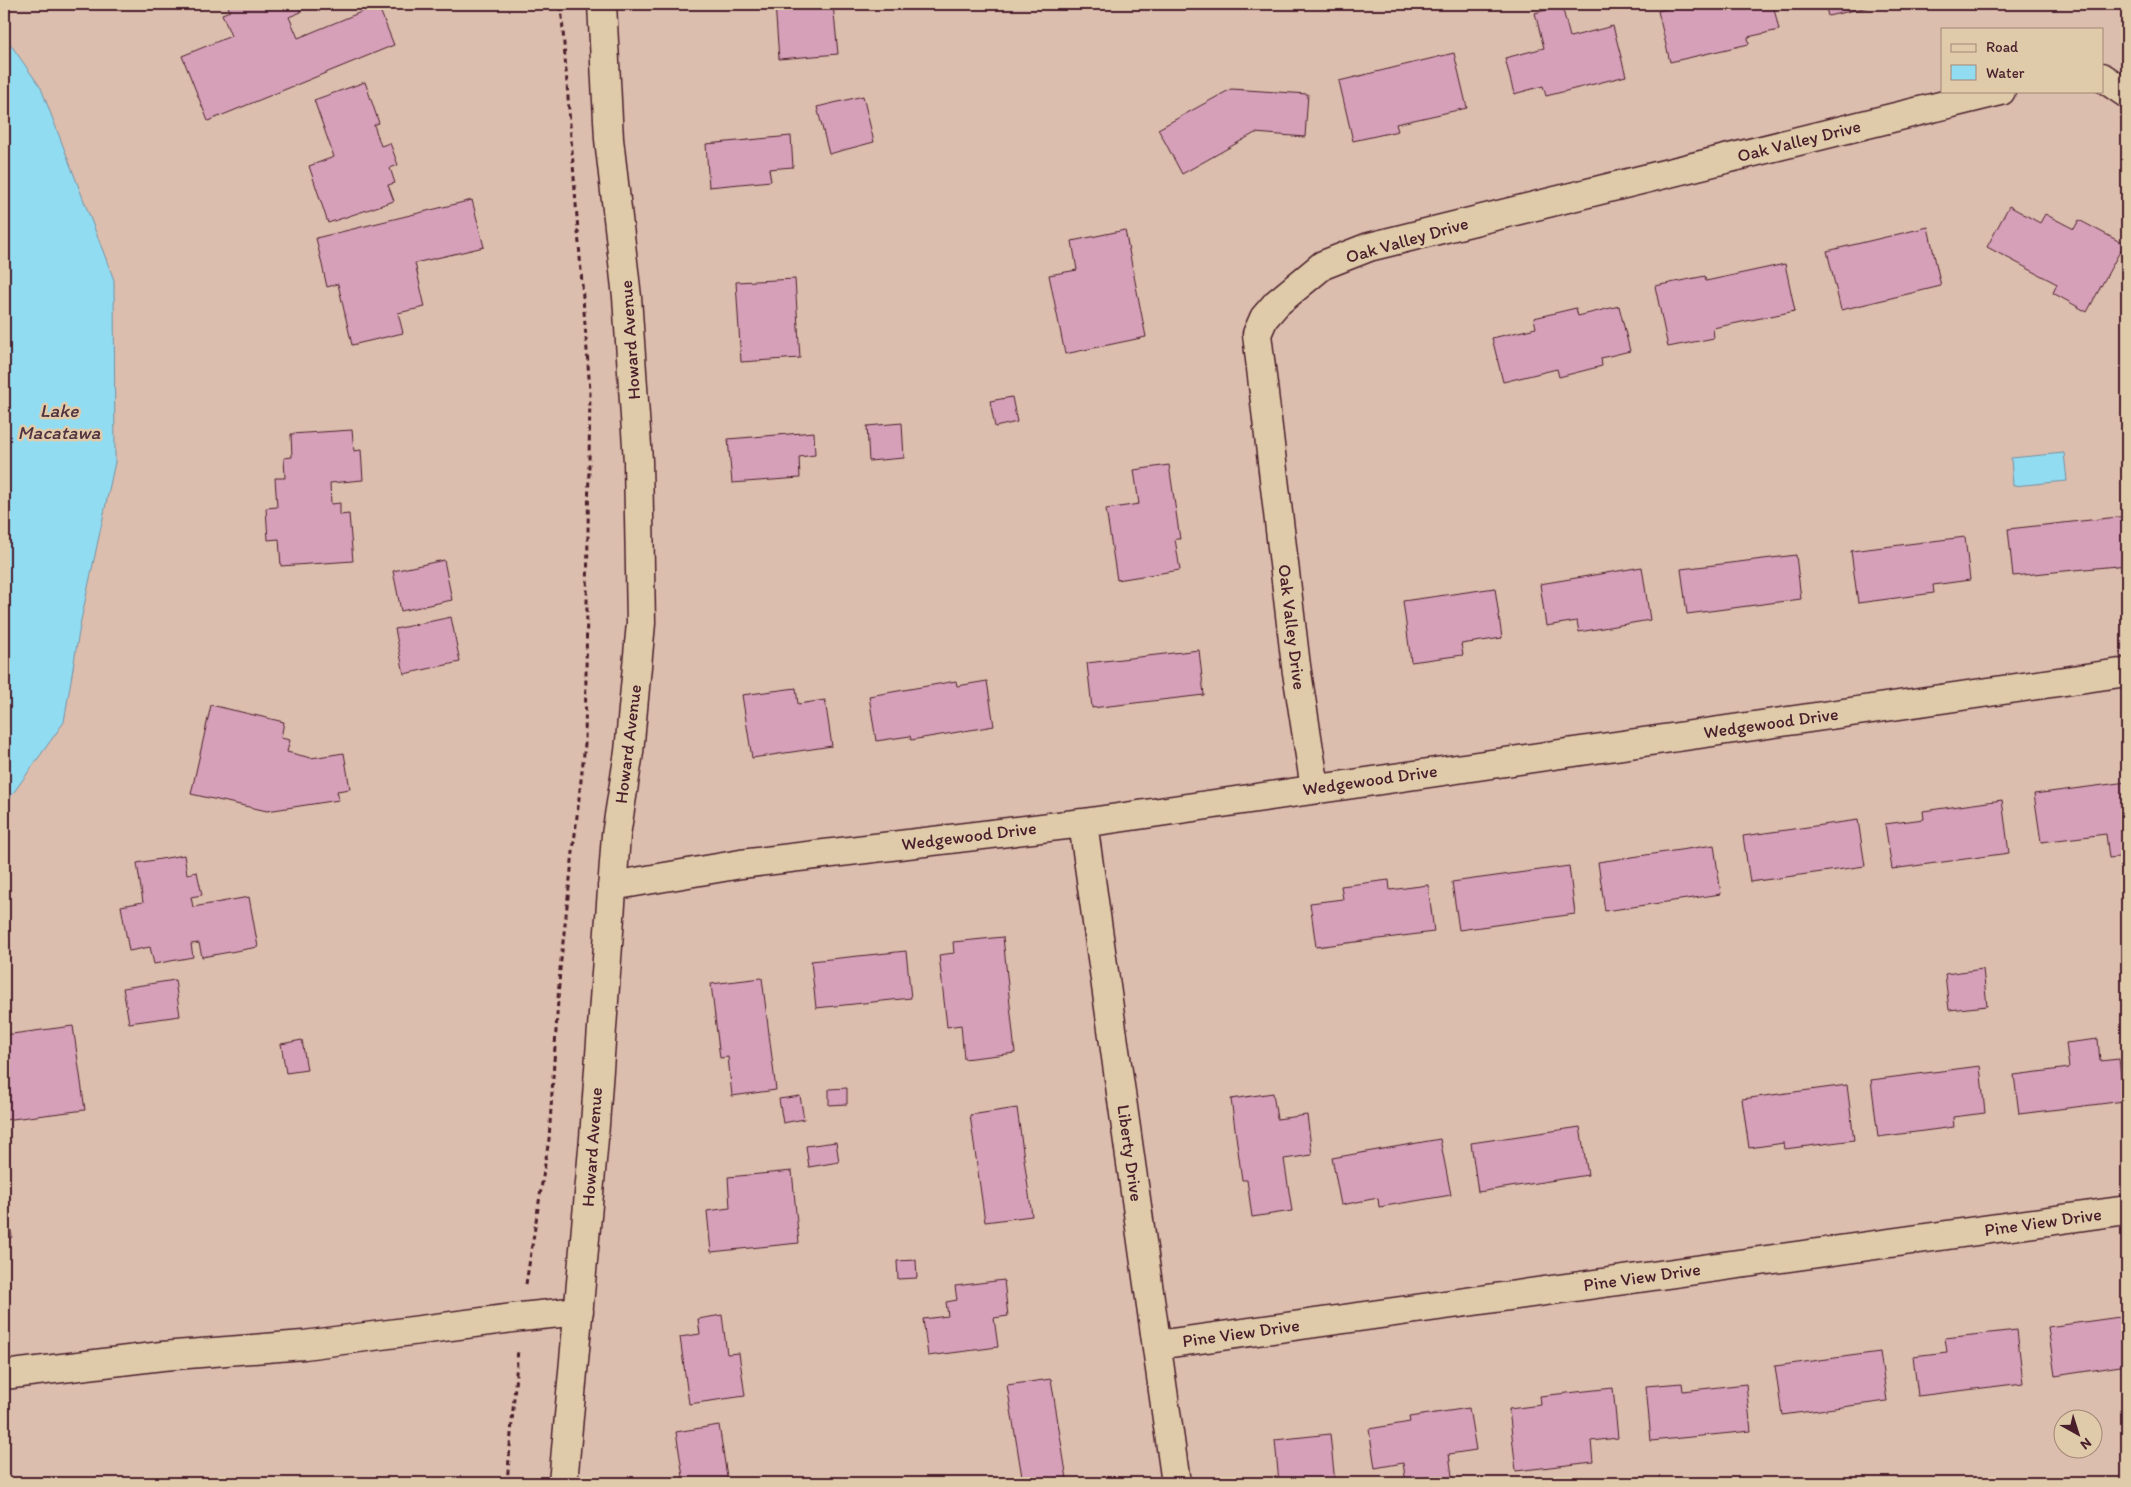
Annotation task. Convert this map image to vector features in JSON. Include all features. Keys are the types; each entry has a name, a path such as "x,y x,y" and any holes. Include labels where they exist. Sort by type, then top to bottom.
{"street":[{"name":"Howard Avenue","path":"563,1483 579,1311 616,835 629,752 641,623 638,460 627,297 609,140 602,4"},
{"path":"2104,78 2127,94"},
{"name":"Oak Valley Drive","path":"1315,788 1296,666 1257,334 1264,318 1277,303 1323,265 1368,247 1997,92"},
{"name":"Wedgewood Drive","path":"612,886 741,864 1083,823 2127,672"},
{"name":"Liberty Drive","path":"1083,823 1176,1483"},
{"name":"Pine View Drive","path":"1157,1345 2127,1210"},
{"path":"4,1375 162,1356 304,1345 579,1311"}],"path":[{"path":"507,1483 521,1317 549,1139 560,968 585,744 590,391 561,4"}],"water":[{"name":"Lake Macatawa","path":"4,35 41,88 114,280 115,462 81,620 64,722 4,806"},
{"path":"2064,453 2067,481 2013,486 2011,458"}],"building":[{"path":"227,4 297,4 301,12 289,17 298,38 378,5 394,45 208,121 182,56 231,36 222,14 230,11"},
{"path":"775,4 833,4 838,54 779,59"},
{"path":"1687,4 1773,4 1779,30 1748,37 1749,44 1670,62 1658,11"},
{"path":"1825,4 1881,4 1828,16"},
{"path":"1562,6 1570,37 1613,26 1626,76 1546,96 1543,86 1514,94 1505,58 1544,48 1535,13"},
{"path":"1454,53 1467,108 1396,124 1398,131 1353,141 1339,81"},
{"path":"365,82 379,123 374,125 381,146 390,143 398,165 390,168 395,183 388,185 394,201 328,223 309,166 334,157 314,100"},
{"path":"1231,89 1308,94 1305,137 1255,133 1182,174 1158,129"},
{"path":"863,96 874,142 829,154 817,107"},
{"path":"791,136 793,167 769,169 771,181 709,187 706,144"},
{"path":"472,200 484,247 415,263 425,307 398,313 403,333 352,345 338,284 327,287 316,238"},
{"path":"2009,206 2040,223 2045,214 2074,229 2079,220 2124,244 2087,312 2053,293 2057,284 1987,247"},
{"path":"1928,227 1941,286 1841,310 1827,251"},
{"path":"1125,230 1146,337 1065,354 1049,275 1077,270 1072,241"},
{"path":"1785,264 1795,311 1713,328 1714,338 1668,347 1655,286 1705,276 1706,281"},
{"path":"795,279 800,358 741,362 736,282"},
{"path":"1619,306 1630,351 1601,358 1602,366 1559,377 1557,369 1503,382 1492,338 1536,328 1534,318 1576,308 1578,316"},
{"path":"1012,397 1017,422 995,427 990,401"},
{"path":"902,423 904,458 869,461 867,426"},
{"path":"352,430 354,451 361,450 363,480 330,483 331,504 340,503 340,515 349,514 353,561 281,566 279,539 268,540 266,508 277,507 275,478 285,478 284,458 292,457 291,434"},
{"path":"814,432 815,455 799,457 800,478 732,483 728,439"},
{"path":"1169,465 1180,539 1175,539 1180,570 1117,580 1106,509 1139,504 1134,470"},
{"path":"2127,516 2127,565 2013,576 2008,529"},
{"path":"1965,537 1970,580 1933,585 1934,593 1858,603 1851,551"},
{"path":"1796,555 1801,599 1687,614 1681,569"},
{"path":"444,560 452,600 401,611 393,571"},
{"path":"1642,567 1650,620 1579,632 1577,621 1546,626 1540,584"},
{"path":"1495,588 1502,638 1461,644 1463,655 1411,662 1403,601"},
{"path":"451,617 460,662 404,674 395,629"},
{"path":"1199,650 1204,695 1092,708 1087,663"},
{"path":"956,681 957,686 987,681 994,726 911,740 910,736 876,741 869,696"},
{"path":"796,688 798,704 825,700 832,746 752,758 742,695"},
{"path":"211,705 284,722 281,738 290,740 287,752 311,758 344,753 350,789 337,791 339,800 267,811 191,794"},
{"path":"2127,782 2127,856 2109,858 2106,834 2041,842 2034,794"},
{"path":"2002,800 2009,853 1892,869 1885,824 1924,819 1923,811"},
{"path":"1858,820 1865,866 1750,882 1743,836"},
{"path":"1714,845 1721,894 1605,911 1598,862"},
{"path":"184,855 187,874 197,872 202,895 191,897 193,907 249,897 258,947 202,957 199,943 191,944 193,957 154,964 150,947 129,951 121,906 143,902 137,863"},
{"path":"1569,866 1575,914 1459,930 1452,882"},
{"path":"1389,880 1390,890 1428,885 1434,932 1316,947 1310,903 1343,899 1341,886"},
{"path":"1003,937 1015,1053 964,1059 961,1025 947,1027 939,955 954,953 953,942"},
{"path":"906,951 911,998 816,1008 811,961"},
{"path":"1983,969 1987,1006 1949,1010 1945,974"},
{"path":"762,978 776,1090 732,1096 728,1057 720,1058 711,984"},
{"path":"175,980 180,1016 129,1023 123,988"},
{"path":"73,1026 85,1110 4,1120 4,1035"},
{"path":"2098,1039 2100,1061 2119,1059 2124,1101 2019,1114 2014,1075 2069,1068 2066,1043"},
{"path":"302,1040 307,1070 286,1073 281,1044"},
{"path":"1980,1066 1985,1113 1953,1117 1954,1127 1878,1137 1871,1080"},
{"path":"1847,1085 1854,1140 1785,1149 1784,1143 1749,1148 1742,1099"},
{"path":"847,1088 847,1104 829,1105 829,1089"},
{"path":"1273,1093 1277,1119 1307,1115 1312,1155 1284,1159 1292,1211 1252,1217 1247,1180 1242,1180 1231,1099"},
{"path":"800,1096 804,1119 783,1123 779,1099"},
{"path":"1017,1108 1032,1216 985,1222 970,1115"},
{"path":"1580,1127 1588,1175 1478,1192 1471,1143"},
{"path":"1440,1139 1451,1195 1379,1207 1378,1198 1341,1205 1332,1158"},
{"path":"836,1142 839,1162 809,1167 806,1146"},
{"path":"792,1171 799,1243 711,1252 707,1211 730,1208 728,1177"},
{"path":"4,1192 12,1237 4,1238"},
{"path":"916,1260 917,1278 898,1279 897,1261"},
{"path":"1004,1280 1008,1316 994,1318 998,1347 928,1356 923,1319 948,1316 946,1302 957,1300 955,1286"},
{"path":"722,1315 727,1354 739,1353 745,1396 689,1404 680,1337 700,1334 698,1319"},
{"path":"2127,1316 2127,1365 2055,1376 2048,1327"},
{"path":"2017,1330 2023,1383 1918,1396 1913,1356 1947,1352 1945,1338"},
{"path":"1880,1352 1887,1401 1782,1415 1775,1366"},
{"path":"1051,1379 1067,1479 1040,1483 1023,1483 1007,1385"},
{"path":"1682,1383 1683,1391 1746,1384 1751,1431 1651,1441 1646,1386"},
{"path":"1613,1388 1618,1438 1591,1441 1593,1462 1516,1471 1509,1409 1541,1405 1540,1396"},
{"path":"1469,1408 1476,1450 1449,1454 1453,1483 1406,1483 1403,1463 1375,1468 1369,1429 1410,1422 1409,1417"},
{"path":"719,1425 728,1483 684,1483 676,1432"},
{"path":"1330,1434 1335,1483 1279,1483 1275,1440"}]}
